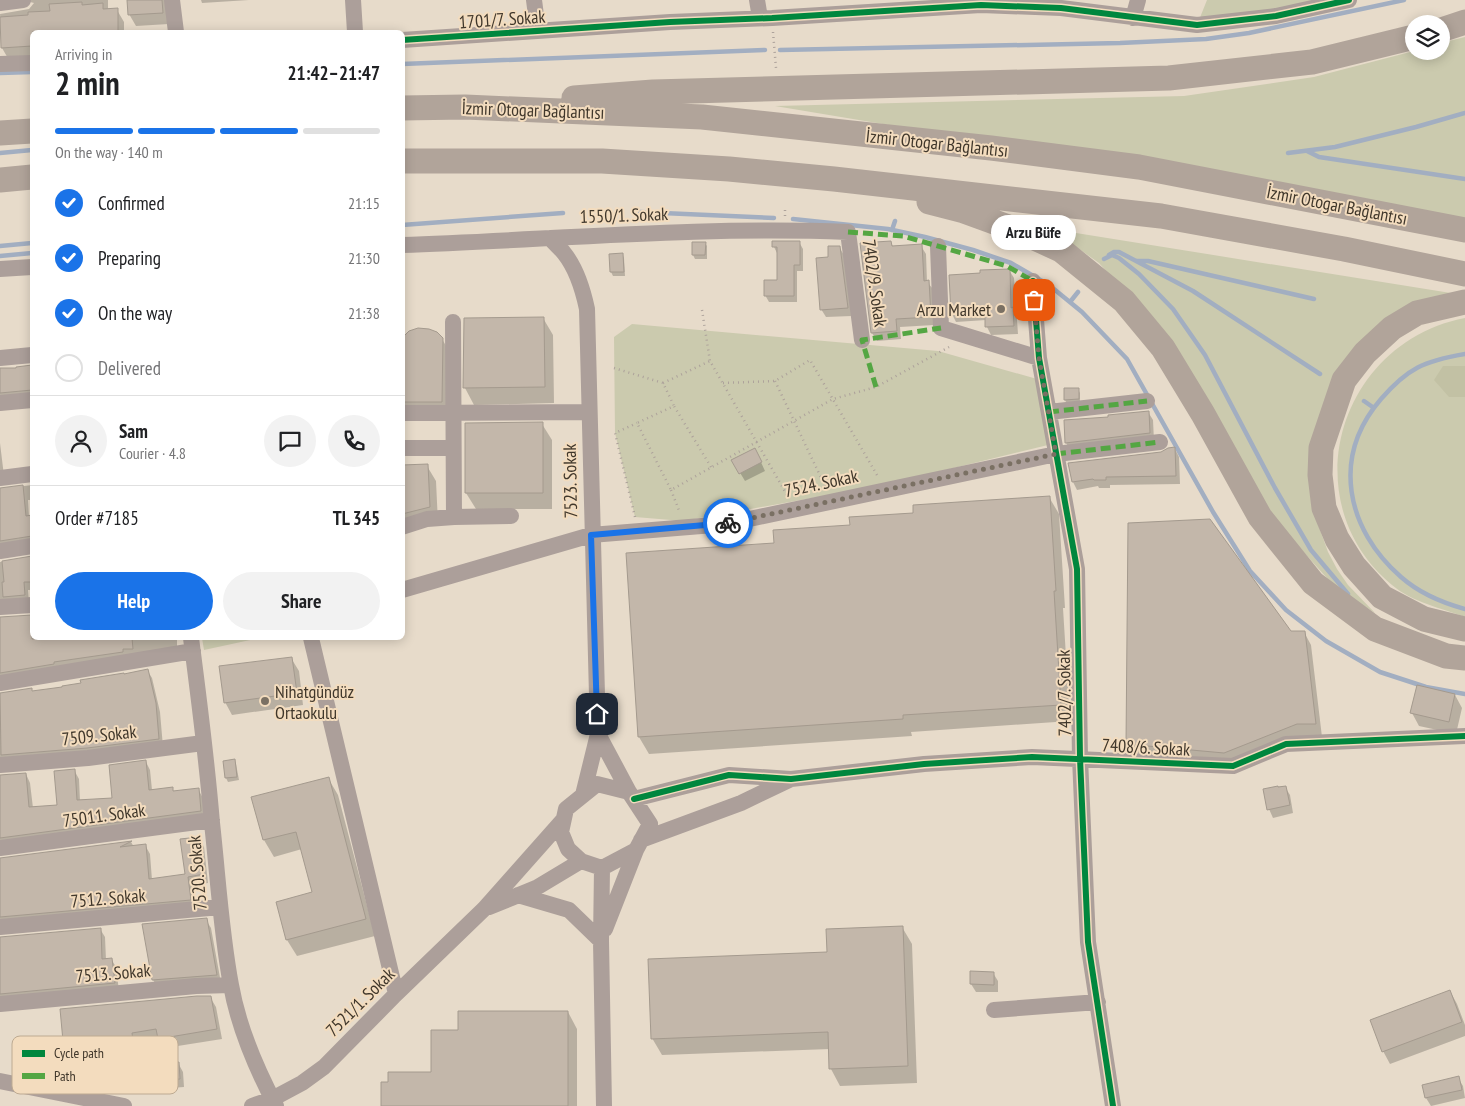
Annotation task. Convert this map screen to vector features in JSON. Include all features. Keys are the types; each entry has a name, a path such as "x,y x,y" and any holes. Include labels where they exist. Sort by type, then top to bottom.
{"highway":[{"path":"1450,27 1465,22"},
{"path":"464,107 654,92 1169,78 1312,62 1405,39"},
{"name":"İzmir Otogar Bağlantısı","path":"405,108 464,107 702,117 991,148 1139,167 1465,230"},
{"path":"0,133 30,131"},
{"path":"405,161 602,161 729,169 834,179 1161,216 1344,249 1465,274"},
{"path":"0,180 30,177"},
{"path":"834,179 964,211 1019,231 1061,250 1124,301 1163,348 1203,414 1260,517 1313,584 1375,629 1446,656 1465,658"},
{"path":"1465,302 1417,313 1392,328 1366,353 1344,380 1321,448 1320,475 1324,508 1337,539 1354,566 1382,597 1424,619 1465,629"}],"street":[{"path":"0,3 23,0"},
{"path":"172,0 176,30"},
{"path":"353,0 356,30"},
{"path":"534,0 538,31"},
{"path":"757,0 766,18"},
{"path":"1133,18 1138,0"},
{"name":"1701/7. Sokak","path":"405,40 766,18 980,2 1061,8 1197,25 1276,16 1349,0"},
{"path":"0,64 30,63"},
{"name":"1550/1. Sokak","path":"405,245 594,235 784,229 848,232"},
{"name":"7402/9. Sokak","path":"848,232 862,340"},
{"name":"7523. Sokak","path":"550,238 564,253 584,292 586,309 598,734"},
{"path":"938,246 941,328 1039,358"},
{"path":"0,269 30,266"},
{"name":"7402/7. Sokak","path":"1032,281 1039,358 1077,569 1080,758 1088,942 1113,1106"},
{"path":"453,322 454,517"},
{"path":"0,358 30,355"},
{"path":"0,403 30,400"},
{"path":"1049,412 1147,400"},
{"path":"405,413 589,412"},
{"name":"7524. Sokak","path":"405,589 591,535 726,524 1056,454 1160,442"},
{"path":"405,448 453,448"},
{"path":"0,478 30,474"},
{"path":"405,526 427,519 511,516"},
{"path":"0,551 30,546"},
{"path":"0,607 30,605"},
{"path":"311,640 396,994"},
{"path":"0,683 192,644"},
{"name":"7520. Sokak","path":"192,644 220,907 231,985 237,1011 252,1052 274,1102"},
{"path":"583,795 598,734"},
{"path":"598,734 650,824 638,845 601,941"},
{"name":"7408/6. Sokak","path":"791,779 924,764 1032,757 1234,766 1286,744 1465,736"},
{"name":"7509. Sokak","path":"0,765 88,758 203,743"},
{"path":"729,775 791,779 741,803 638,845 602,868 582,862 568,849 561,832 566,809 597,784 632,795 729,775"},
{"name":"75011. Sokak","path":"0,848 212,820"},
{"name":"7521/1. Sokak","path":"252,1106 274,1102 324,1067 484,908 563,820"},
{"path":"484,908 536,888 582,862"},
{"path":"602,868 601,941 604,1106"},
{"path":"518,895 569,910 601,941"},
{"name":"7512. Sokak","path":"0,927 220,907"},
{"name":"7513. Sokak","path":"0,1004 196,986 231,985"},
{"path":"994,1010 1098,1002"},
{"path":"64,1094 124,1106"}],"path":[{"path":"766,18 776,68"},
{"path":"702,310 710,361 795,509"},
{"path":"671,490 833,399 876,387 951,346"},
{"path":"723,383 775,381 810,360 886,490"},
{"path":"614,368 663,383 710,361"},
{"path":"775,381 833,501"},
{"path":"663,383 674,406 711,467"},
{"path":"635,521 614,432 674,406"},
{"path":"636,423 671,490 683,521"}],"green space":[{"path":"1207,0 1349,0 1197,25"},
{"path":"1465,37 1465,221 775,106 1184,96 1314,77 1405,53 1405,60 1450,60 1450,41"},
{"path":"1051,229 1457,294 1355,352 1315,516 1328,552 1337,569 1348,585 1375,613 1336,588 1269,514 1156,326 1099,263"},
{"path":"1465,318 1465,617 1427,604 1400,591 1392,585 1361,550 1343,511 1337,470 1343,429 1360,391 1386,358 1422,333"},
{"path":"632,324 938,351 1037,379 1048,445 884,485 683,521 635,517 615,433 614,337"},
{"path":"1443,366 1465,366 1465,397 1449,397 1434,380"},
{"path":"202,640 250,640 204,650"}],"building":[{"path":"127,0 162,0 163,13 128,15"},
{"path":"82,2 82,5 103,3 103,9 118,8 118,30 30,30 30,46 1,48 0,17 28,15 28,12 50,11 49,4"},
{"path":"772,241 800,241 800,265 794,265 794,296 764,296 764,280 777,280 777,247 772,247"},
{"path":"891,241 892,246 922,244 924,281 929,280 931,317 896,319 897,331 871,333 860,243"},
{"path":"692,242 706,242 705,255 692,255"},
{"path":"828,246 840,246 848,308 820,310 816,258 828,257"},
{"path":"623,253 624,272 610,272 609,254"},
{"path":"1010,269 1011,308 1013,307 1014,326 985,327 985,312 951,314 949,275 980,273 980,270"},
{"path":"544,317 545,387 463,388 464,318"},
{"path":"418,328 429,329 437,332 443,338 442,402 405,402 405,335 409,331"},
{"path":"30,365 30,390 0,393 0,368"},
{"path":"1064,388 1079,388 1079,399 1064,400"},
{"path":"1149,411 1150,433 1065,443 1064,420 1108,417 1108,415"},
{"path":"543,422 543,493 465,493 465,423"},
{"path":"1175,447 1176,476 1106,477 1106,480 1093,479 1072,482 1068,463 1161,452"},
{"path":"755,448 762,462 739,474 731,460"},
{"path":"428,464 430,507 405,513 405,465"},
{"path":"23,485 26,516 30,515 30,536 0,541 0,488"},
{"path":"1050,496 1061,705 903,715 903,719 638,737 626,553 774,543 773,530 850,525 849,517 913,513 913,505"},
{"path":"1210,519 1291,631 1305,631 1316,724 1297,724 1224,753 1126,744 1128,523"},
{"path":"30,556 30,582 24,582 25,595 3,597 2,561"},
{"path":"30,615 30,640 132,640 133,649 123,649 123,652 54,662 54,664 0,673 0,617"},
{"path":"292,657 297,693 224,703 219,666"},
{"path":"148,669 156,703 159,739 87,748 1,755 0,693 32,688 32,691 62,687 81,683 80,680"},
{"path":"1417,685 1455,694 1449,722 1410,713"},
{"path":"235,759 237,777 225,778 223,761"},
{"path":"146,760 149,790 173,787 173,791 199,788 201,811 0,838 0,775 26,773 29,807 57,805 54,771 75,769 77,800 112,798 109,765"},
{"path":"329,777 366,919 286,940 276,902 312,892 296,832 263,840 251,797"},
{"path":"1286,786 1290,805 1267,810 1263,789"},
{"path":"199,837 204,874 188,877 191,900 0,917 0,858 132,841 120,847 146,844 149,879 185,874 180,839"},
{"path":"207,918 217,975 152,980 142,924"},
{"path":"903,926 908,1066 829,1069 828,1032 651,1039 648,959 827,952 826,929"},
{"path":"101,928 102,959 112,958 115,983 0,994 0,937"},
{"path":"970,971 994,972 994,985 970,984"},
{"path":"1450,990 1462,1022 1382,1052 1370,1020"},
{"path":"211,996 217,1029 176,1036 157,1036 156,1029 132,1033 132,1036 63,1036 60,1009"},
{"path":"458,1011 568,1011 568,1106 381,1106 381,1082 388,1082 388,1072 431,1072 431,1030 458,1030"},
{"path":"178,1062 180,1079 178,1079"},
{"path":"1459,1076 1462,1090 1425,1098 1422,1085"}],"waterway":[{"path":"780,50 1120,43 1206,39 1249,33 1404,0"},
{"path":"405,64 765,50"},
{"path":"0,73 30,72"},
{"path":"1288,153 1335,147 1465,113"},
{"path":"0,153 30,150"},
{"path":"1307,151 1319,157 1465,179"},
{"path":"640,212 774,218"},
{"path":"405,225 563,213"},
{"path":"793,219 888,229 925,237 1011,263 1049,285 1082,312 1127,359 1213,512 1250,571 1286,610 1326,641 1380,672 1426,687 1465,694"},
{"path":"892,230 895,221"},
{"path":"0,246 30,243"},
{"path":"1109,255 1119,252 1193,291 1320,374"},
{"path":"0,256 30,253"},
{"path":"1104,259 1112,255 1119,258 1139,274 1173,309 1205,355 1275,488 1311,550 1348,594"},
{"path":"1137,261 1148,261 1314,299"},
{"path":"1070,302 1078,292"},
{"path":"1465,354 1428,363 1409,373 1391,388 1365,421 1355,445 1351,468 1352,492 1357,515 1368,537 1382,558 1401,577 1423,592 1448,604 1465,609"},
{"path":"1364,401 1374,408"}],"marked path":[{"path":"848,232 903,236 1007,266 1033,281"},
{"path":"876,387 862,340 941,328"},
{"path":"1049,412 1147,401"},
{"path":"1056,454 1160,442"}],"cycle path":[{"path":"405,40 670,22 772,18 981,5 1061,8 1197,25 1276,16 1349,0"},
{"path":"1033,281 1039,358 1077,569 1080,758 1088,942 1113,1106"},
{"path":"634,799 729,775 791,779 924,764 1032,757 1233,766 1286,744 1465,736"}],"way so far":[{"path":"728,523 1056,454 1039,358 1034,300"}],"place":[{"name":"Arzu Büfe","path":"1034,300"},
{"name":"Arzu Market","path":"1001,309"},
{"name":"Nihatgündüz Ortaokulu","path":"265,701"}],"route":[{"path":"597,714 591,535 728,523"}]}
